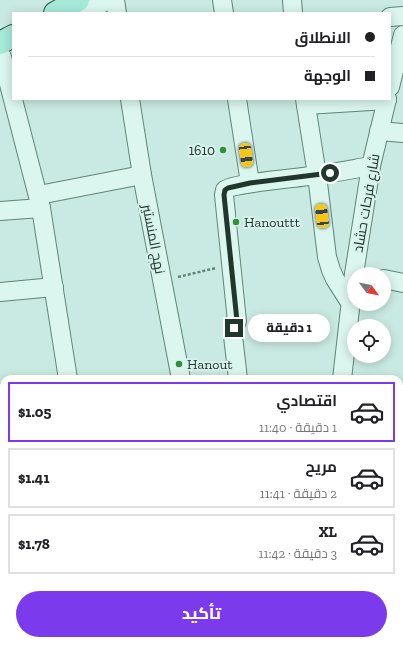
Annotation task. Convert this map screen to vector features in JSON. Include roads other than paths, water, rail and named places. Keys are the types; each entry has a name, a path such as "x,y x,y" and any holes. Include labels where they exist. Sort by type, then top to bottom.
{"main road":[{"path":"57,12 78,0"},
{"path":"4,53 12,38"}],"street":[{"path":"87,12 108,0"},
{"path":"115,0 117,12"},
{"path":"222,0 224,12"},
{"path":"292,0 293,12"},
{"path":"391,17 403,16"},
{"name":"شارع فرحات حشاد","path":"391,83 403,34"},
{"path":"4,53 12,86"},
{"path":"15,100 40,202 67,375"},
{"name":"نهج المنستير","path":"130,100 142,175 179,375"},
{"path":"237,100 250,183"},
{"path":"329,100 305,102 317,175 327,257 335,279 347,298"},
{"name":"شارع فرحات حشاد","path":"355,267 372,166 387,100"},
{"path":"379,131 403,133"},
{"path":"238,375 233,336 237,321 230,265 225,190 250,183 317,175 372,166"},
{"path":"0,211 142,175"},
{"path":"391,280 403,283"},
{"path":"0,292 54,287"},
{"name":"شارع فرحات حشاد","path":"342,375 350,311"}],"place":[{"name":"1610","path":"223,150"},
{"name":"Hanouttt","path":"236,222"},
{"name":"Hanout","path":"179,364"}]}
